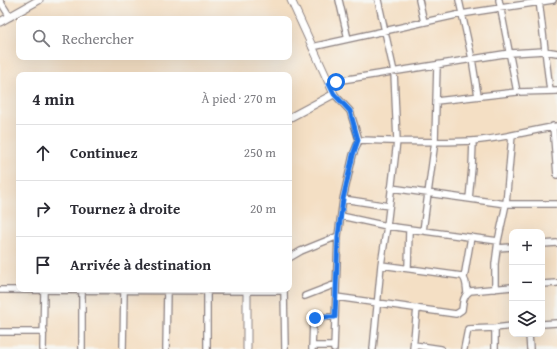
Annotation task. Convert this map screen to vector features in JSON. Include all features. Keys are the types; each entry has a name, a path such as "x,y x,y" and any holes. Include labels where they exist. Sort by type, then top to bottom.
{"street":[{"path":"0,0 10,17"},
{"path":"0,22 39,0"},
{"path":"290,0 334,94 350,111 358,140 343,199 338,236 334,348 312,348 313,320 320,317 335,317"},
{"path":"339,0 348,39"},
{"path":"373,349 381,265 397,141 394,72 378,0"},
{"path":"419,0 424,22"},
{"path":"459,0 472,59 478,96"},
{"path":"499,0 517,92"},
{"path":"312,47 461,14 553,0"},
{"path":"539,1 550,91"},
{"path":"329,84 342,80 510,53 545,51 557,53"},
{"path":"423,231 435,141 437,65"},
{"path":"436,101 517,92 557,91"},
{"path":"292,116 334,94"},
{"path":"358,140 473,141 512,136 555,126 557,175"},
{"path":"495,289 497,248 506,204 512,136"},
{"path":"469,199 473,141"},
{"path":"392,188 506,204 557,204"},
{"path":"343,199 389,206"},
{"path":"341,216 409,230 498,241"},
{"path":"408,268 409,230"},
{"path":"292,256 338,236"},
{"path":"467,293 464,278 471,237"},
{"path":"545,244 557,243"},
{"path":"497,248 509,247"},
{"path":"381,265 462,276 464,278"},
{"path":"545,284 557,283"},
{"path":"305,296 336,284"},
{"path":"336,297 456,314 462,310 464,298 467,293 473,290 509,287"},
{"path":"0,290 16,290"},
{"path":"43,349 44,292"},
{"path":"82,292 82,349"},
{"path":"123,349 124,292"},
{"path":"166,349 167,292"},
{"path":"206,349 207,292"},
{"path":"247,292 247,349"},
{"path":"284,292 285,349"},
{"path":"417,308 413,347 441,349"},
{"path":"545,324 557,323"},
{"path":"464,349 468,329 509,326"},
{"path":"495,328 495,349"},
{"path":"0,332 44,332"},
{"path":"529,337 530,349"}],"route":[{"path":"315,318 335,317 338,236 343,199 358,140 350,111 334,94 329,84 336,82"}]}
